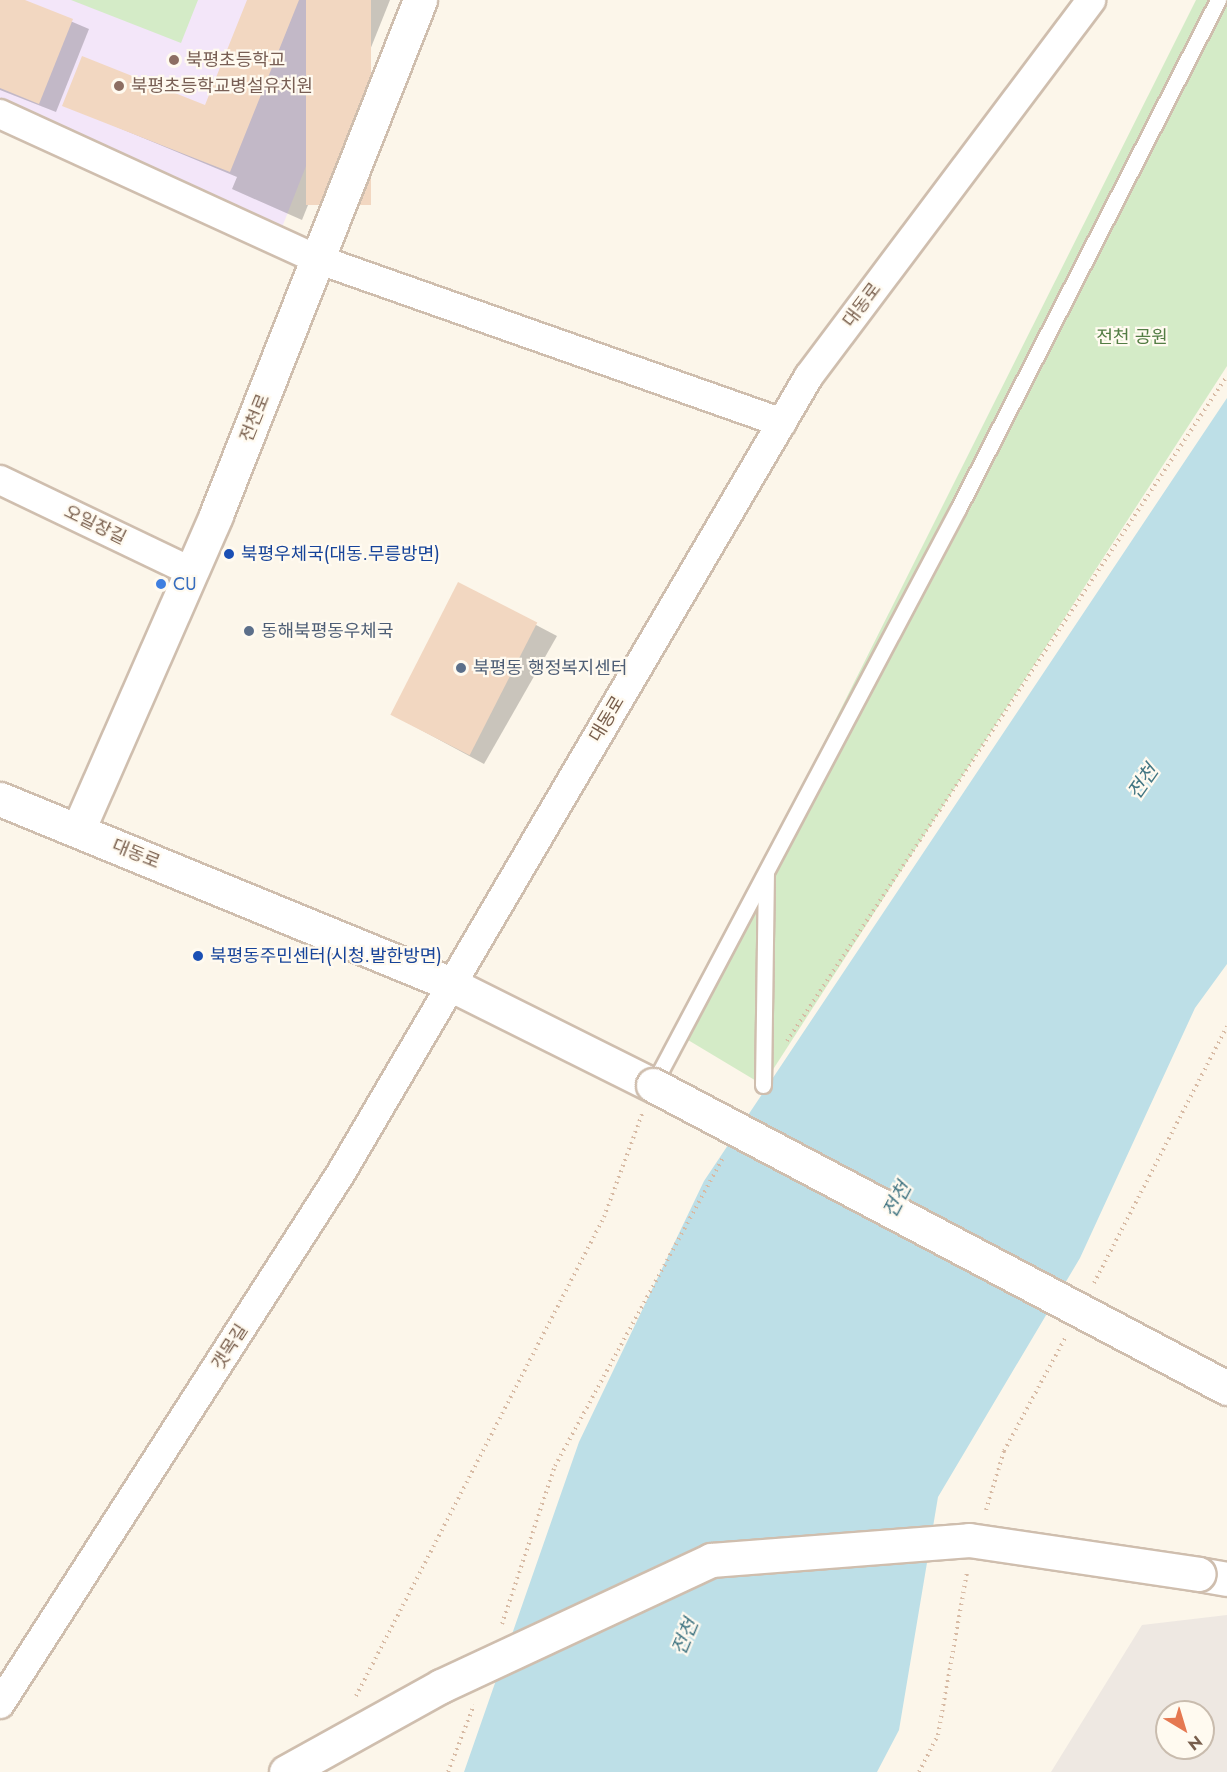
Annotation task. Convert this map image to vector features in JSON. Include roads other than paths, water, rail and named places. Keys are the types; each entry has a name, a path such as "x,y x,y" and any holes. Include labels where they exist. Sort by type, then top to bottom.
{"street":[{"name":"전천로","path":"78,830 190,571 420,0"},
{"name":"대동로","path":"0,799 450,984 809,376 1090,0"},
{"path":"0,114 317,259 782,423"},
{"name":"오일장길","path":"0,480 190,571"},
{"path":"450,984 652,1085 1227,1388"},
{"name":"갯목길","path":"0,1704 341,1173 450,984"},
{"path":"286,1772 441,1686 711,1560 969,1540 1213,1576"}],"lane":[{"path":"652,1085 958,509 1218,0"},
{"path":"763,1085 766,871"}],"water":[{"name":"전천","path":"1227,398 1227,964 1195,1008 1080,1258 938,1497 899,1730 877,1772 464,1772 579,1442 704,1181"}],"place":[{"name":"북평초등학교","path":"174,60"},
{"name":"북평초등학교병설유치원","path":"119,86"},
{"name":"북평우체국(대동.무릉방면)","path":"229,554"},
{"name":"CU","path":"161,584"},
{"name":"동해북평동우체국","path":"249,631"},
{"name":"북평동 행정복지센터","path":"461,668"},
{"name":"북평동주민센터(시청.발한방면)","path":"198,956"}],"park label":[{"name":"전천 공원","path":"1132,337"}]}
